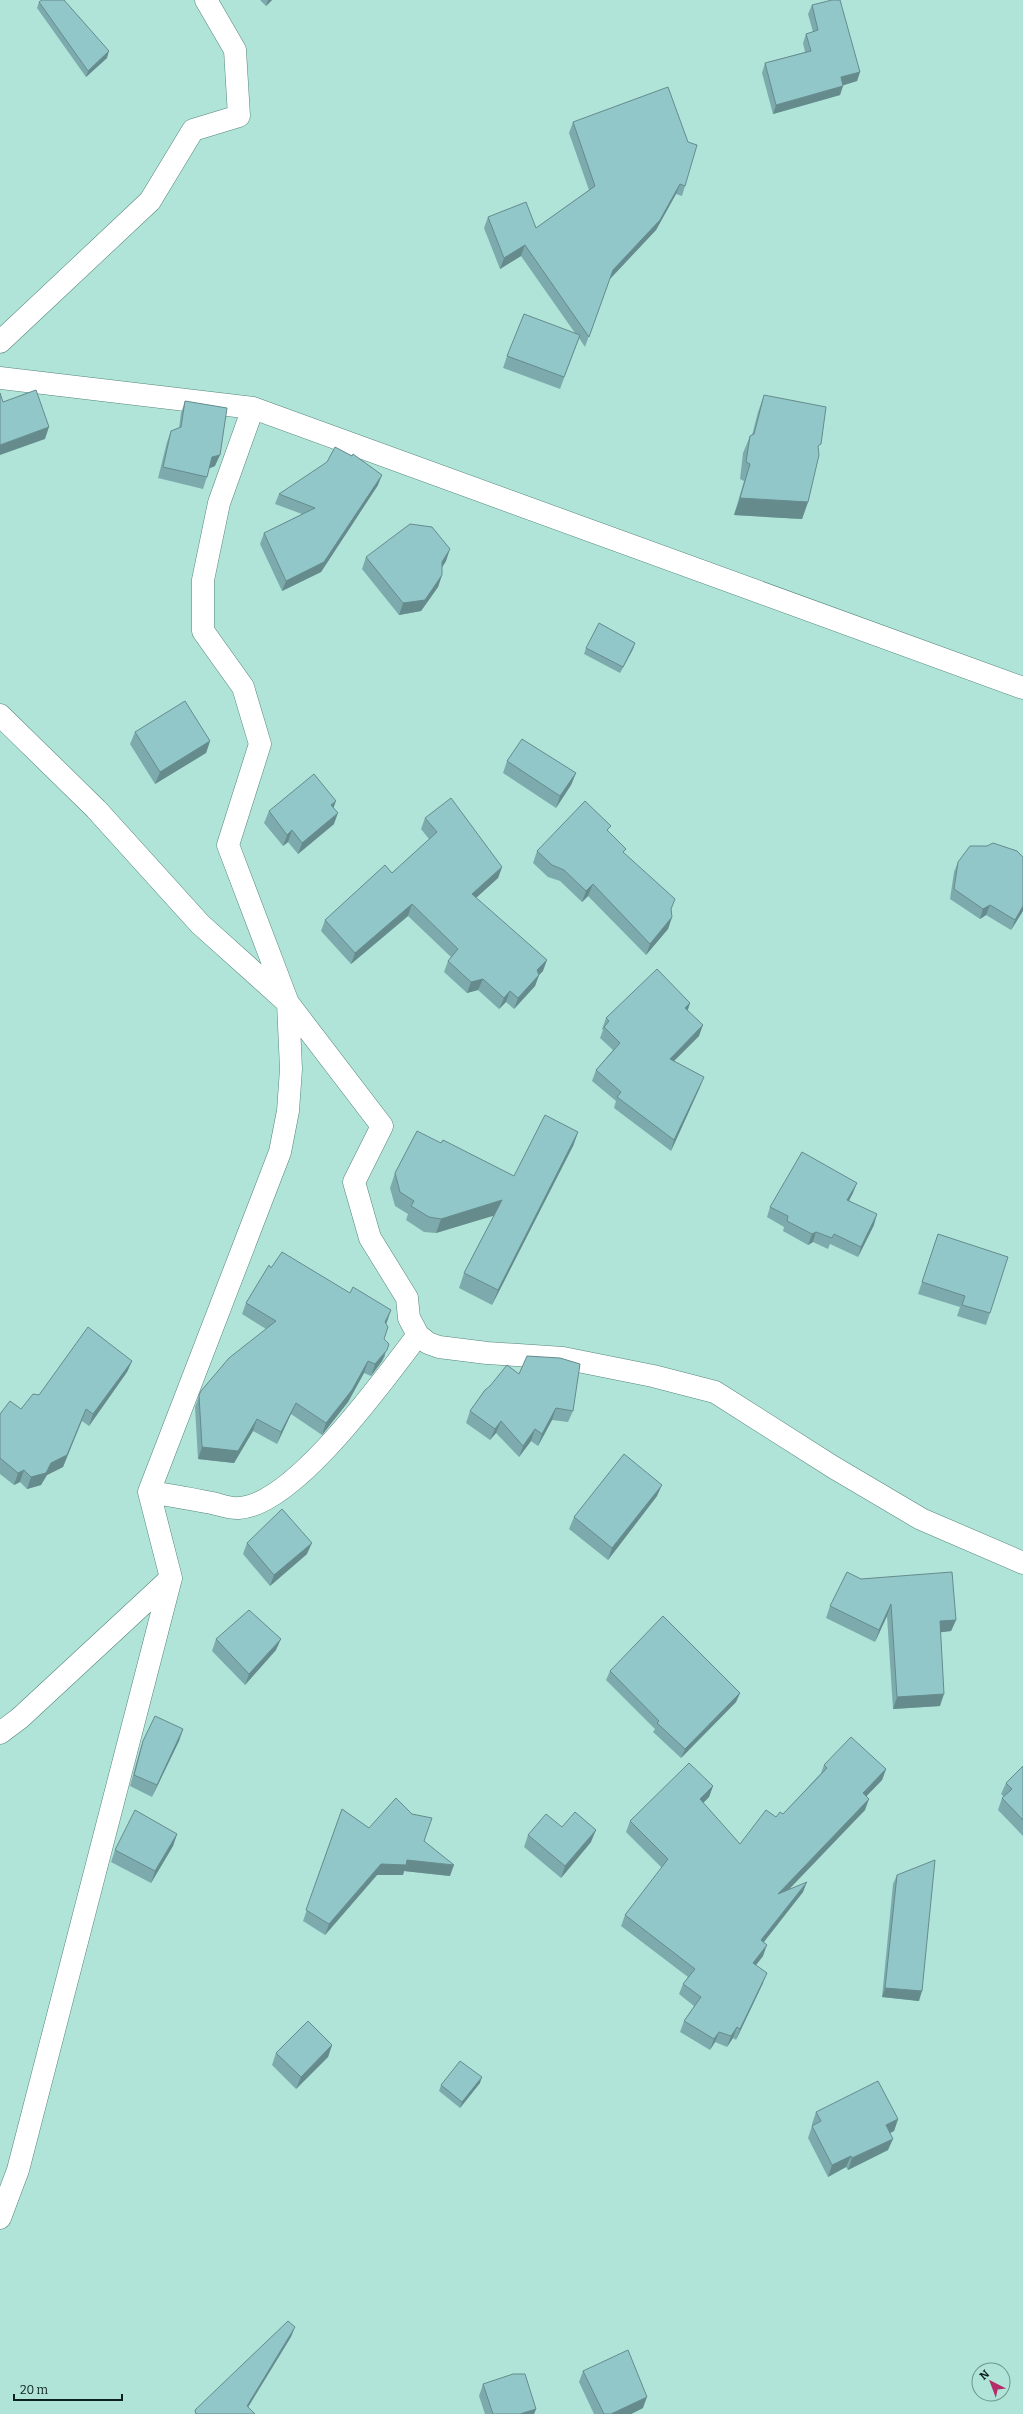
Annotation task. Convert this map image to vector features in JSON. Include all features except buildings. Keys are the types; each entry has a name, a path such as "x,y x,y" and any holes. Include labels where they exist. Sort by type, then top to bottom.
{"street":[{"path":"0,342 150,201 193,130 239,116 235,50 206,0"},
{"path":"0,378 253,408 1023,688"},
{"path":"0,2218 18,2170 171,1578 149,1492 280,1152 288,1111 291,1069 288,1003 228,845 260,744 243,687 203,631 203,580 219,503 253,408"},
{"path":"0,715 96,809 200,924 288,1003 382,1126 354,1182 370,1238 407,1298 409,1318 418,1335 428,1344 439,1347 487,1353 563,1358 653,1376 715,1392 833,1467 921,1519 1023,1563"},
{"path":"149,1492 239,1508 257,1504 281,1490 311,1463 362,1407 418,1335"},
{"path":"0,1734 20,1718 171,1578"}]}
